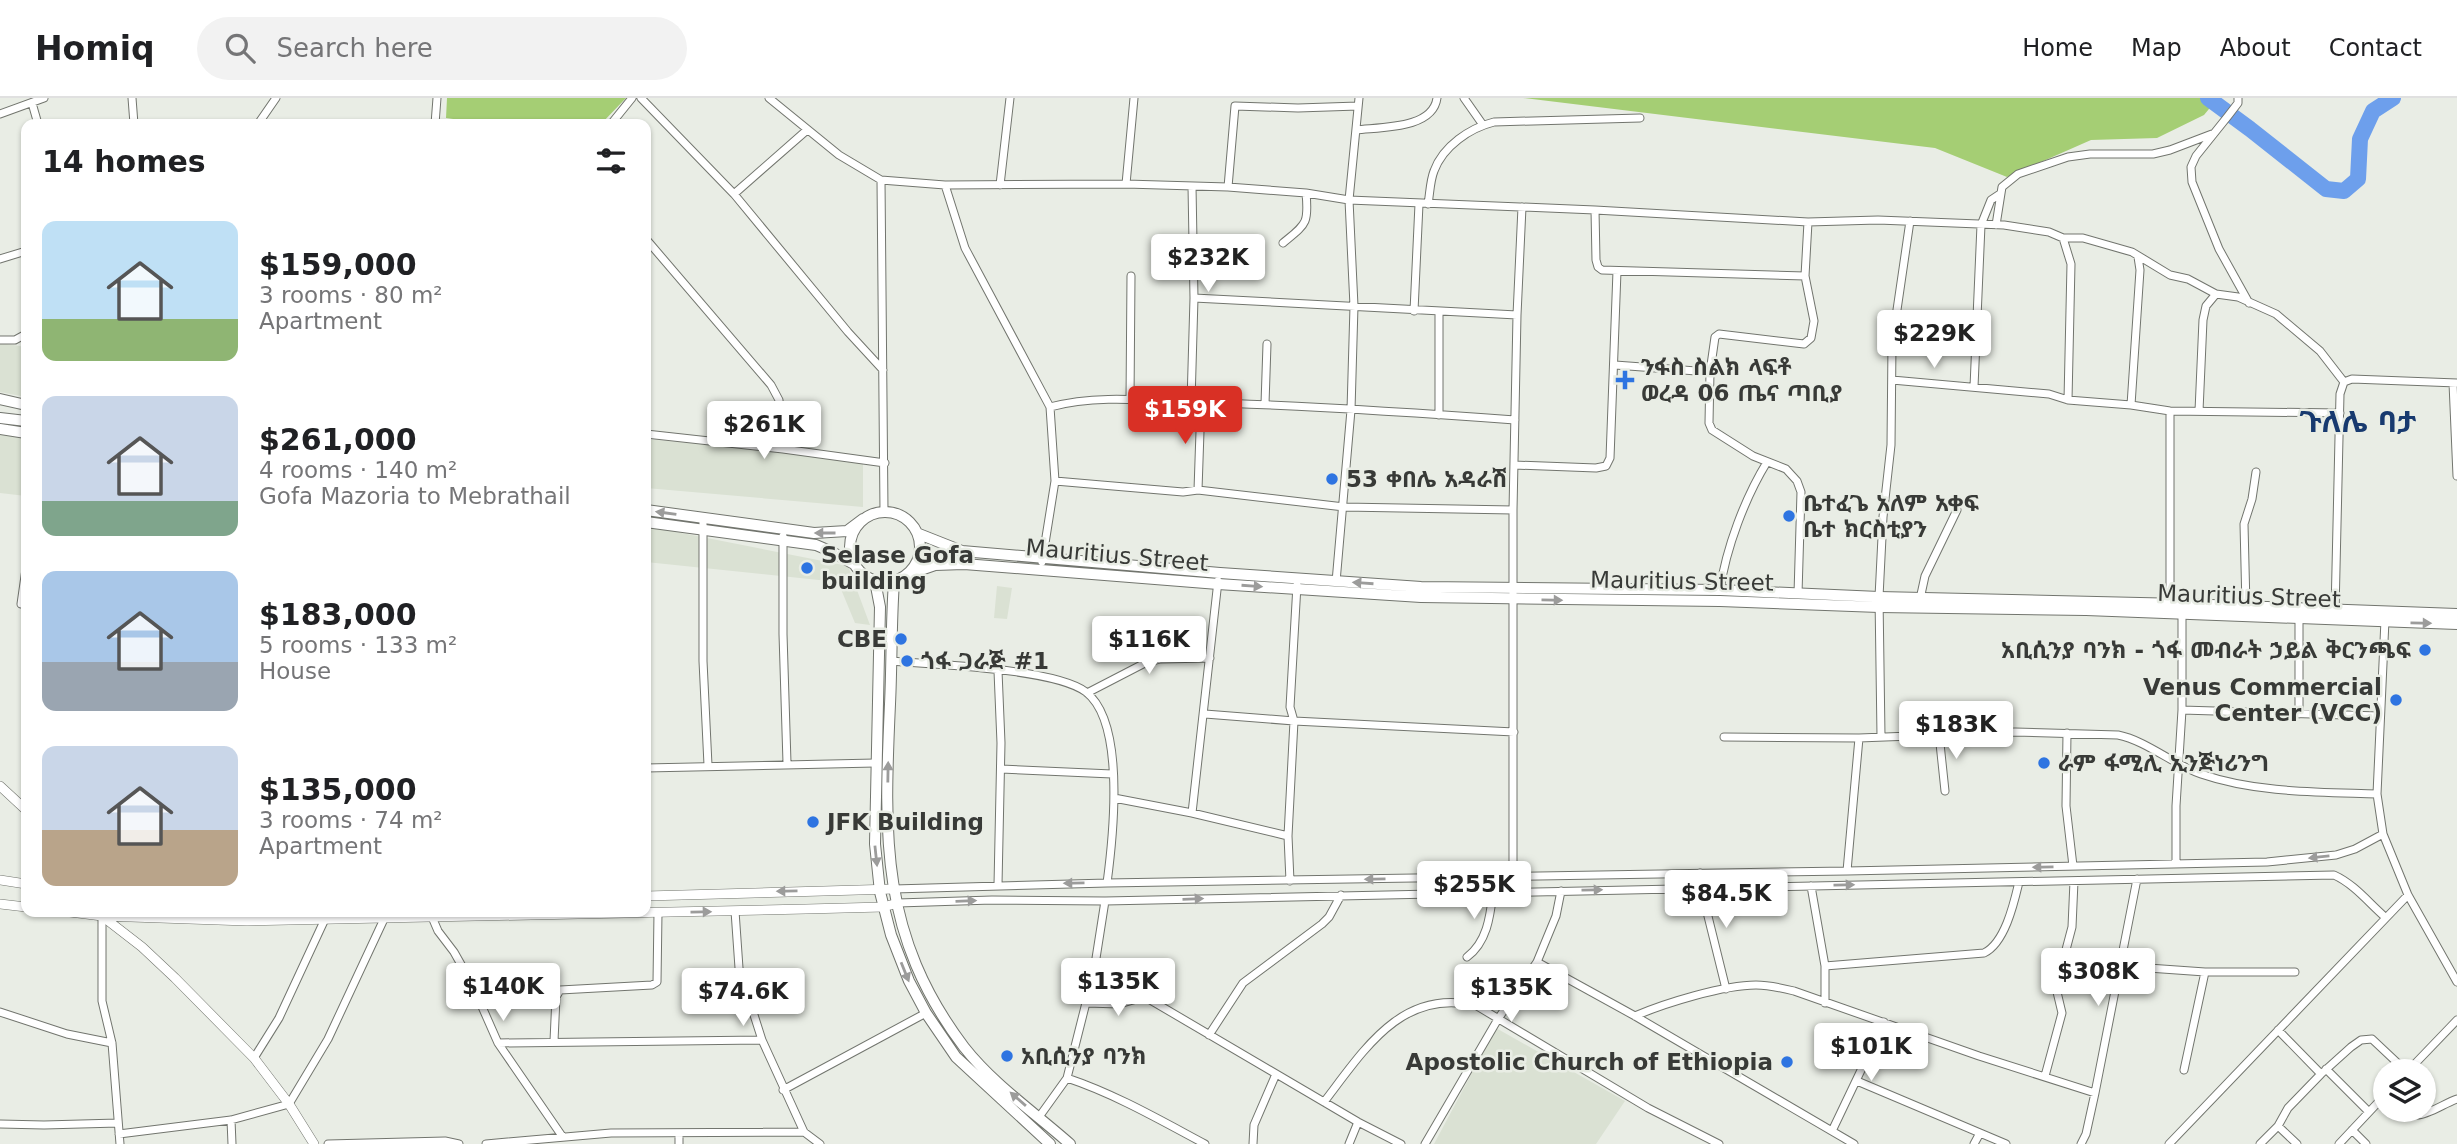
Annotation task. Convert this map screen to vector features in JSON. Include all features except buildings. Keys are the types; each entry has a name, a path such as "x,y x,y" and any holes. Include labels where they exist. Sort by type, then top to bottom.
{"main road":[{"path":"0,399 21,405"},
{"path":"0,405 21,406"},
{"path":"0,418 21,421"},
{"path":"0,429 21,434"},
{"path":"0,435 21,435"},
{"path":"651,511 702,524"},
{"path":"651,522 702,524 783,535 830,551 854,564 875,581 894,582 909,573 920,555 919,534 905,517 884,511 873,513 847,531 783,535"},
{"path":"854,564 850,540 863,519"},
{"name":"Mauritius Street","path":"919,534 962,551 1042,564 1297,584 1720,601 1920,602 2086,610 2246,607 2299,614"},
{"name":"Mauritius Street","path":"909,573 935,565 1042,564"},
{"path":"875,581 880,607 875,844 879,889 891,935 909,981 926,1013 964,1067 1050,1144"},
{"path":"894,582 887,843 903,933 935,1006 966,1050 1063,1142"},
{"name":"Mauritius Street","path":"1512,594 1720,590 1879,602"},
{"name":"Mauritius Street","path":"2182,609 2386,617 2457,624"},
{"name":"Mauritius Street","path":"2386,617 2457,614"}],"street":[{"path":"0,114 43,98"},
{"path":"132,98 134,119"},
{"path":"261,119 276,98"},
{"path":"435,119 437,98"},
{"path":"615,119 632,98"},
{"path":"641,98 734,194 848,332 883,370"},
{"path":"769,98 839,155 881,180 946,185 1126,184 1228,187 1306,193 1349,200 1419,204 1595,210 1808,222 1910,221 2026,227 2063,238 2083,238 2132,253 2170,275 2188,279 2216,294 2238,297 2276,314 2320,351 2344,382"},
{"path":"1000,185 1010,98"},
{"path":"1126,184 1134,100 1143,98"},
{"path":"1298,98 1298,108"},
{"path":"1356,131 1418,121 1429,116 1437,98"},
{"path":"1464,98 1483,125"},
{"path":"2238,101 2196,156 2191,167 2192,182 2219,249 2249,303"},
{"path":"1228,187 1235,102 1298,108 1359,102 1349,200 1354,306 1351,410 1335,586"},
{"path":"32,103 37,119"},
{"path":"1428,204 1433,173 1439,160 1464,135 1483,125 1494,122 1640,118"},
{"path":"734,194 807,130"},
{"path":"1974,387 1981,225 1991,200 2000,194 2009,180 2018,174 2059,160 2090,154 2153,154 2212,134"},
{"path":"881,180 884,511"},
{"path":"946,185 965,248 1050,407 1055,481 1042,564"},
{"path":"1191,402 1194,298 1192,186"},
{"path":"1283,243 1306,223 1306,193"},
{"path":"1996,225 2000,194"},
{"path":"1414,311 1419,204"},
{"path":"1513,876 1513,510 1522,207"},
{"path":"1595,210 1598,267 1602,270 1805,276"},
{"path":"1881,736 1879,602 1883,517 1891,444 1892,344 1910,221"},
{"path":"1798,594 1801,492 1797,481 1786,469 1767,462 1712,430 1709,424 1710,372 1715,337 1719,334 1804,344 1808,342 1814,330 1805,276 1808,222"},
{"path":"2063,238 2071,264 2068,400"},
{"path":"651,245 771,385 779,401 783,449"},
{"path":"0,259 21,253"},
{"path":"2131,405 2140,270 2137,256"},
{"path":"1514,465 1596,468 1606,466 1610,458 1617,271"},
{"path":"1130,400 1131,276"},
{"path":"2199,411 2203,320 2206,306 2216,294"},
{"path":"1194,298 1517,315"},
{"path":"1438,311 1439,415"},
{"path":"0,340 15,340 21,337"},
{"path":"1265,404 1267,344"},
{"path":"1615,365 1710,372"},
{"path":"2344,382 2353,379 2455,383 2457,476"},
{"path":"1892,380 2059,396 2068,400 2169,411 2340,413"},
{"path":"2335,615 2340,394 2344,382"},
{"path":"1050,407 1076,400 1130,400 1265,404 1515,420"},
{"path":"1198,490 1201,402"},
{"path":"2169,411 2170,609"},
{"path":"651,435 885,463"},
{"path":"1720,590 1722,575 1749,495 1767,462"},
{"path":"2246,607 2244,524 2252,499 2256,472"},
{"path":"1055,481 1183,492 1198,490 1344,507 1513,510"},
{"path":"1920,602 1926,576 1957,509"},
{"path":"702,524 703,661 708,765"},
{"path":"783,535 787,763"},
{"path":"1192,813 1219,579"},
{"path":"1290,881 1293,721 1290,707 1297,584"},
{"path":"2176,863 2182,710 2182,609"},
{"path":"2299,614 2299,714"},
{"path":"2386,617 2377,794 2383,834 2408,895 2457,982"},
{"path":"1087,693 1145,663 1160,659 1210,658"},
{"path":"892,661 1018,672 1072,684 1087,693 1101,712 1110,742 1114,798 1113,836 1107,883"},
{"path":"998,885 999,671"},
{"path":"2182,710 2380,716"},
{"path":"1205,714 1514,732"},
{"path":"1724,737 1859,738 2067,733 2125,737 2178,765 2223,780 2259,786 2377,794"},
{"path":"2067,733 2066,806 2073,866"},
{"path":"1939,734 1944,791"},
{"path":"1847,872 1859,738"},
{"path":"651,768 875,763"},
{"path":"1000,769 1112,774"},
{"path":"0,786 21,805"},
{"path":"1114,798 1289,836"},
{"path":"651,896 998,885 1847,872 2267,862 2336,855 2383,834"},
{"path":"2107,866 2108,880"},
{"path":"1700,873 1701,888 1726,989"},
{"path":"651,913 883,907 898,903 992,900 1105,901 2334,875 2349,882 2385,917"},
{"path":"2081,1144 2095,1093 2137,879"},
{"path":"0,880 21,883"},
{"path":"2045,1076 2062,1013 2057,980 2072,927 2074,881"},
{"path":"1825,966 1984,953 1993,949 1998,939 2013,908 2019,882"},
{"path":"1811,886 1825,966 1825,1003"},
{"path":"1425,1144 1498,1019 1537,962 1556,916 1561,891"},
{"path":"1467,957 1481,943 1493,893"},
{"path":"1209,1035 1243,983 1322,924 1341,895"},
{"path":"2169,1144 2408,895"},
{"path":"1039,1117 1067,1078 1094,971 1105,901"},
{"path":"0,904 21,906"},
{"path":"735,911 739,968 762,1040 804,1132 820,1144"},
{"path":"554,1041 556,997 560,990 652,985 657,982 658,913"},
{"path":"101,917 102,1001 112,1043 120,1144"},
{"path":"105,917 175,978 254,1058 289,1104 314,1144"},
{"path":"148,917 196,920 432,917 472,984 498,1044 562,1136"},
{"path":"254,1058 279,1018 325,919"},
{"path":"119,1134 231,1120 289,1104 328,1039 384,919"},
{"path":"1537,962 1854,1144"},
{"path":"2120,966 2205,972 2295,972"},
{"path":"1094,971 1118,981 1358,1122 1401,1144"},
{"path":"2184,1070 2205,972"},
{"path":"1634,1016 1660,1005 1726,989 1755,985 1776,987 2095,1093"},
{"path":"1087,1003 1119,1004 1144,997"},
{"path":"1324,1102 1379,1036 1405,1013 1434,1003 1457,1002 1477,1006 1648,1108 1719,1144"},
{"path":"0,1012 67,1034 112,1043"},
{"path":"783,1090 926,1013"},
{"path":"2419,1059 2457,1020"},
{"path":"1832,1131 1884,1022"},
{"path":"2278,1030 2369,1112"},
{"path":"2260,1144 2278,1126 2288,1108 2323,1072 2361,1040 2372,1039 2394,1059"},
{"path":"498,1044 554,1041 762,1040"},
{"path":"1253,1144 1254,1125 1276,1074"},
{"path":"1067,1078 1143,1111 1205,1144"},
{"path":"1857,1081 2006,1144"},
{"path":"2436,1108 2456,1101"},
{"path":"2339,1144 2373,1108"},
{"path":"231,1120 232,1144"},
{"path":"1349,1144 1358,1122"},
{"path":"0,1124 118,1123"},
{"path":"2278,1126 2297,1144"},
{"path":"2352,1130 2366,1144"},
{"path":"486,1144 611,1133 804,1132"},
{"path":"679,1133 679,1144"},
{"path":"1974,1144 1980,1133"},
{"path":"328,1144 444,1141 460,1144"}],"shaded area":[{"path":"0,343 21,346 21,396 0,392"},
{"path":"0,434 21,437 21,495 0,493"},
{"path":"651,439 863,459 863,507 651,488"},
{"path":"651,527 848,566 870,625 855,623 838,582 651,563"},
{"path":"997,586 1012,588 1007,619 994,618"},
{"path":"1496,1028 1625,1101 1596,1144 1434,1144"}],"green space":[{"path":"447,98 626,98 606,119 446,118"},
{"path":"1523,98 2218,98 2204,115 2157,138 2091,140 2007,177 1935,148"}],"waterway":[{"path":"2208,98 2326,189 2344,191 2358,179 2360,139 2373,111 2393,98"}],"place":[{"name":"ንፋስ ስልክ ላፍቶ ወረዳ 06 ጤና ጣቢያ","path":"1625,380"},
{"name":"53 ቀበሌ አዳራሽ","path":"1332,479"},
{"name":"ቤተፈጌ አለም አቀፍ ቤተ ክርስቲያን","path":"1789,516"},
{"name":"Selase Gofa building","path":"807,568"},
{"name":"CBE","path":"901,639"},
{"name":"አቢሲንያ ባንክ - ጎፋ መብራት ኃይል ቅርንጫፍ","path":"2425,650"},
{"name":"ጎፋ ጋራጅ #1","path":"907,661"},
{"name":"Venus Commercial Center (VCC)","path":"2396,700"},
{"name":"ራም ፋሚሊ ኢንጅነሪንግ","path":"2044,763"},
{"name":"JFK Building","path":"813,822"},
{"name":"አቢሲንያ ባንክ","path":"1007,1056"},
{"name":"Apostolic Church of Ethiopia","path":"1787,1062"}],"district":[{"name":"ጉለሌ ባታ","path":"2358,421"}]}
